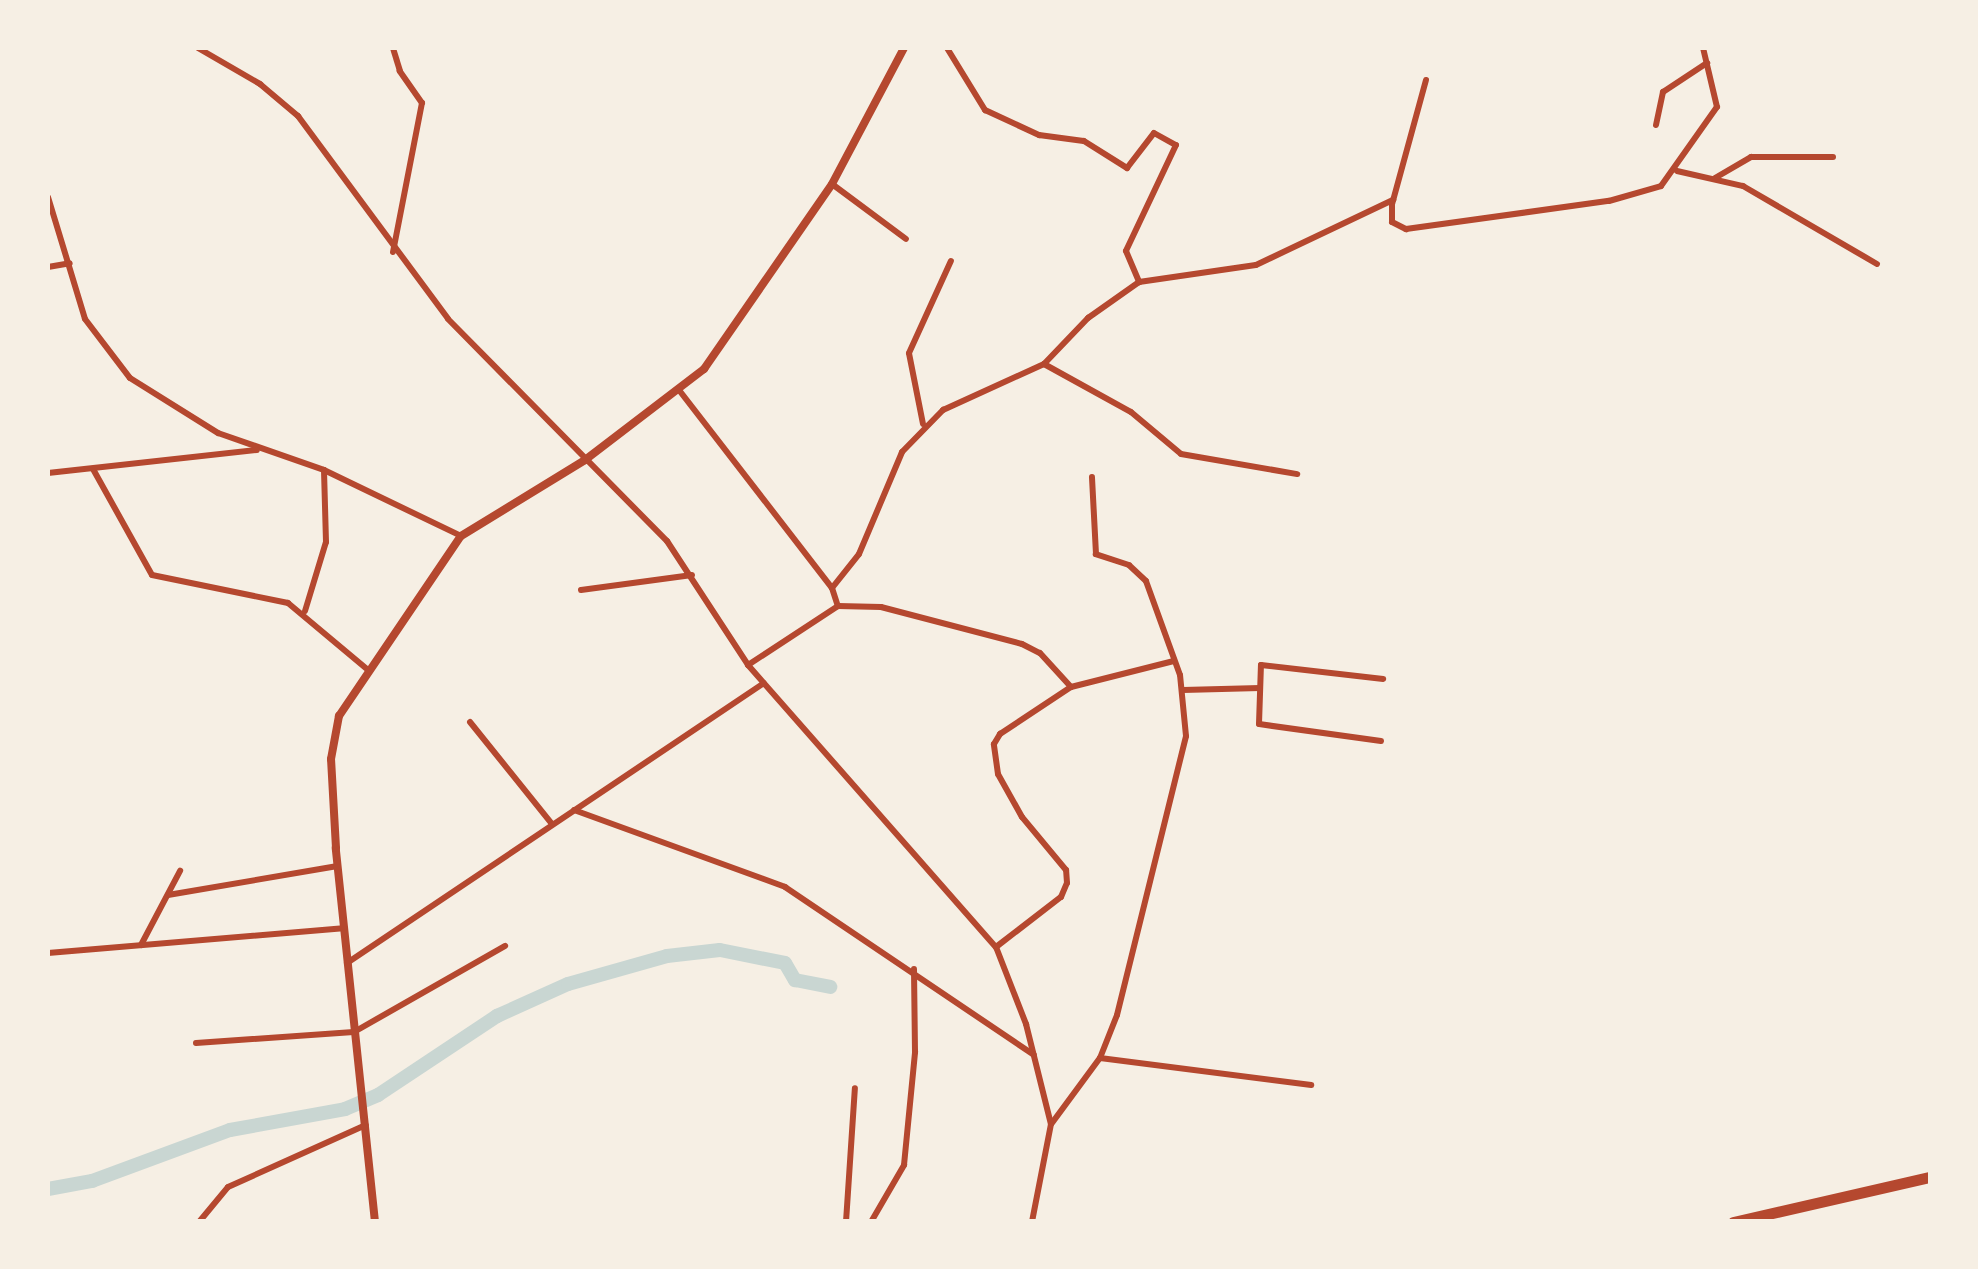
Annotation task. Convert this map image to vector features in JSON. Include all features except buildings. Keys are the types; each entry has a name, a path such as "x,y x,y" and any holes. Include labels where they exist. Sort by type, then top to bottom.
{"highway":[{"path":"1733,1222 1930,1177"}],"street":[{"path":"198,48 260,84 298,116 392,252 448,319 692,575 748,665 996,947 1035,1056 1051,1124 1032,1222"},
{"path":"392,252 422,103 400,72 393,48"},
{"path":"375,1222 338,866 333,739 349,698 461,536 585,460 679,390 739,324 832,184 904,48"},
{"path":"947,48 986,110 1040,136 1084,141 1127,168 1154,132 1176,145 1126,252 1139,282"},
{"path":"1426,80 1393,200 1392,222 1423,229 1609,201 1661,186 1677,170 1684,146 1716,107 1703,48"},
{"path":"1656,126 1664,92 1707,63"},
{"path":"1714,178 1751,157 1832,157"},
{"path":"1677,170 1743,186 1877,264"},
{"path":"832,184 906,238"},
{"path":"48,197 85,319 130,378 182,414 263,450 324,470 461,536"},
{"path":"832,588 859,554 892,470 923,424 1044,364 1088,318 1139,282 1256,265 1393,200"},
{"path":"923,424 909,353 951,262"},
{"path":"48,267 70,263"},
{"path":"1044,364 1132,412 1181,454 1297,474"},
{"path":"679,390 832,588 838,606"},
{"path":"48,472 263,450"},
{"path":"93,469 152,575 305,611 368,670"},
{"path":"305,611 326,542 324,470"},
{"path":"1051,1124 1100,1058 1175,789 1186,736 1182,690 1146,581 1128,565 1096,554 1092,477"},
{"path":"581,590 692,575"},
{"path":"748,665 838,606 916,612 1022,644 1071,687"},
{"path":"996,947 1061,897 1068,876 1007,794 994,744 1011,725 1071,687 1174,661"},
{"path":"1382,680 1261,665 1259,724 1382,740"},
{"path":"347,963 764,683"},
{"path":"1182,690 1260,688"},
{"path":"470,722 552,824"},
{"path":"574,810 784,886 914,968 1035,1056"},
{"path":"168,895 338,866"},
{"path":"140,944 180,871"},
{"path":"48,953 343,928"},
{"path":"196,1043 354,1032 506,946"},
{"path":"870,1222 904,1165 915,1052 914,968"},
{"path":"1100,1058 1311,1084"},
{"path":"846,1222 854,1088"},
{"path":"199,1222 228,1187 367,1124"}],"waterway":[{"path":"48,1189 92,1181 230,1130 345,1109 378,1095 497,1016 568,984 667,956 720,950 785,963 795,980 830,987"}]}
